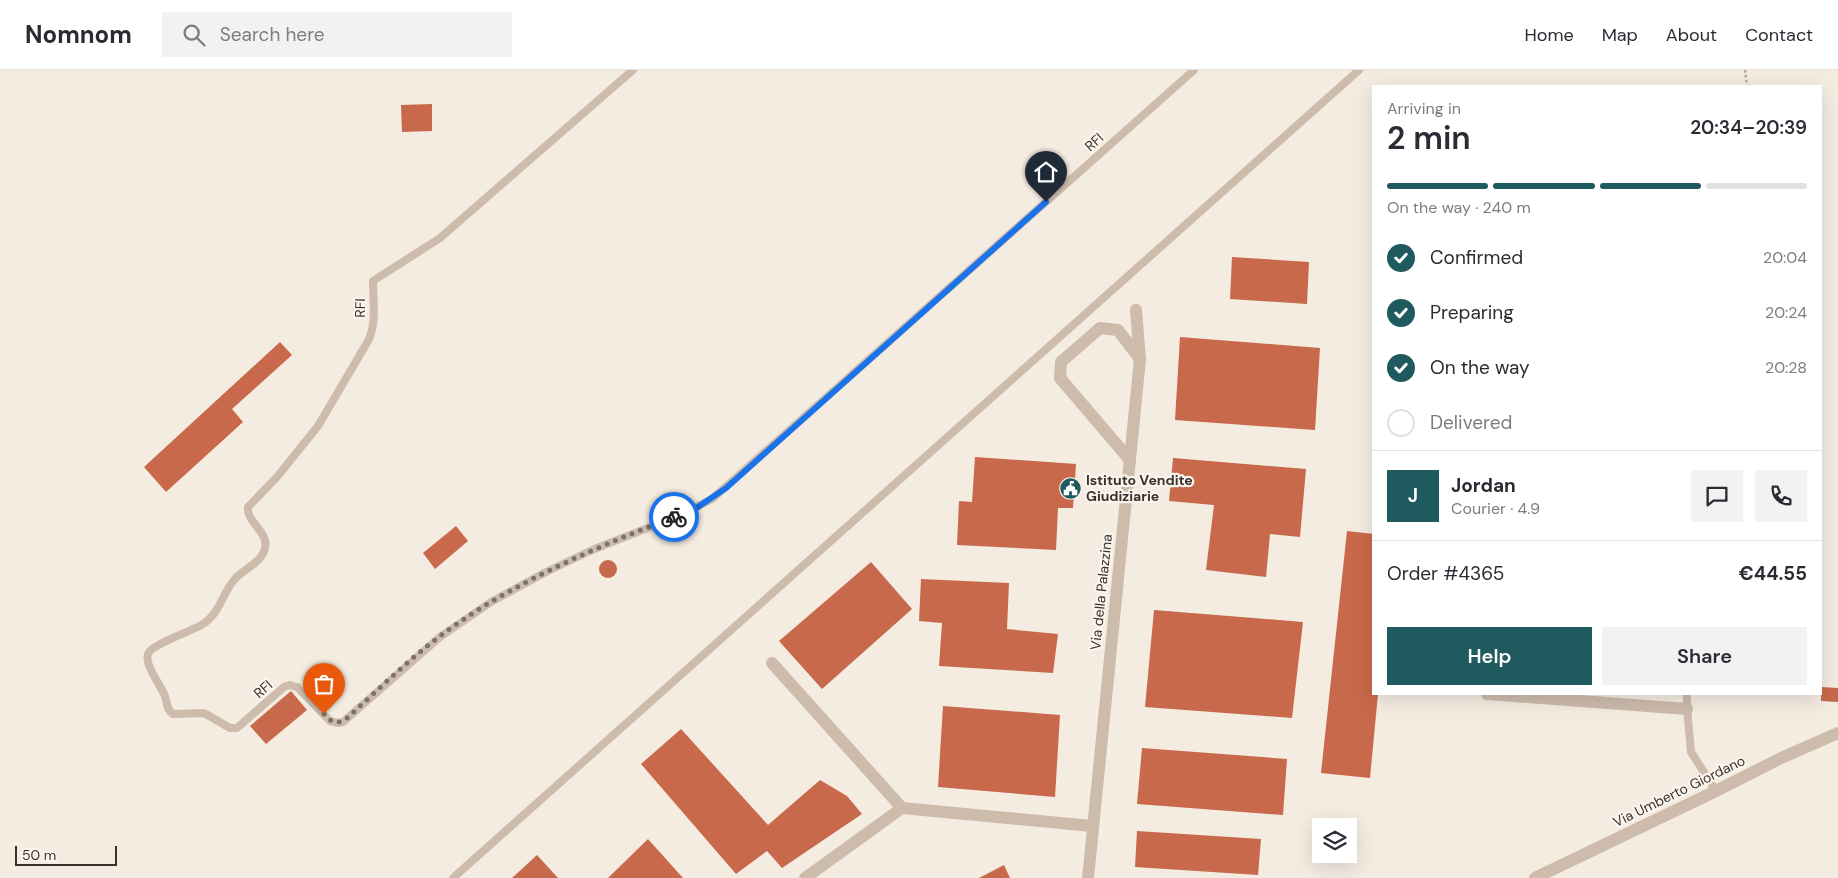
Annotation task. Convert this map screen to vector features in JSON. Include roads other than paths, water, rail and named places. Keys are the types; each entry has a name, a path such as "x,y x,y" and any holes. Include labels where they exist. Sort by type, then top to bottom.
{"street":[{"name":"Via della Palazzina","path":"1088,878 1140,359 1136,310"},
{"path":"1130,460 1060,378 1060,362 1100,328 1118,330 1140,359"},
{"path":"772,663 902,808"},
{"path":"1501,695 1687,709"},
{"name":"Via Umberto Giordano","path":"1535,878 1781,758 1838,733"},
{"path":"805,878 902,808 1092,826"}],"lane":[{"name":"RFI","path":"633,70 440,238 373,281 373,321 368,341 318,426 277,477 248,507 249,515 265,539 264,552 235,578 209,620 193,630 154,648 148,653 147,660 149,666 165,694 167,708 172,714 204,713 230,728 237,728 284,687 290,685 297,687 330,721 338,723 346,719 440,636 491,602 592,550 678,516 712,499 1194,70"},
{"path":"453,878 1359,70"},
{"path":"1687,695 1691,752 1716,791"}],"place":[{"name":"Istituto Vendite Giudiziarie","path":"1070,488"}]}
